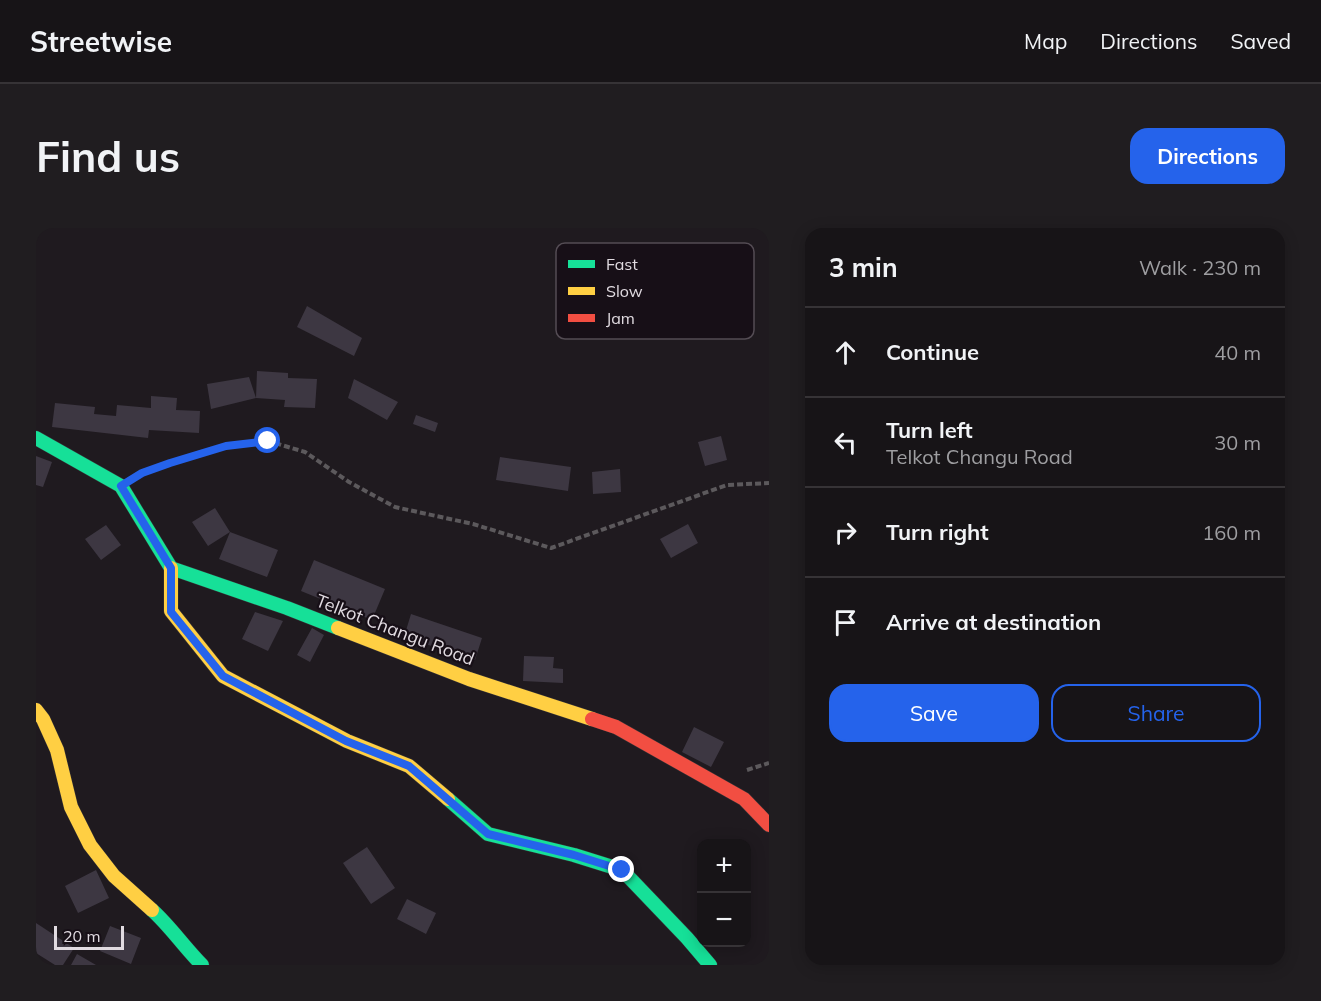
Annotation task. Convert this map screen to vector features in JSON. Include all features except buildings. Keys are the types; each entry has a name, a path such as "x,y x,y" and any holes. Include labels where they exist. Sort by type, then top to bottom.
{"street":[{"path":"36,438 121,486 171,568 171,612 223,676 346,741 409,766 488,834 574,855 622,870 710,965"},
{"name":"Telkot Changu Road","path":"171,568 287,608 469,679 616,727 744,799 769,825"},
{"path":"36,710 43,719 57,750 71,807 90,845 114,876 161,918 202,965"}],"path":[{"path":"121,486 142,473 226,446 268,441 305,452 349,482 395,507 473,524 551,548 727,484 769,483"}],"traffic: fast":[{"path":"36,438 121,486 171,568 338,628"},
{"path":"448,799 488,834 574,855 622,870 710,965"},
{"path":"152,910 202,965"}],"traffic: slow":[{"path":"171,568 171,611 223,676 347,741 409,766 448,799"},
{"path":"338,628 469,679 592,719"},
{"path":"36,710 43,719 57,750 71,807 90,845 114,876 152,910"}],"traffic: jam":[{"path":"592,719 616,727 744,799 769,825"}],"route":[{"path":"268,441 226,446 170,463 142,473 121,486 171,568 171,612 223,676 346,741 409,766 488,834 574,855 622,870"}]}
